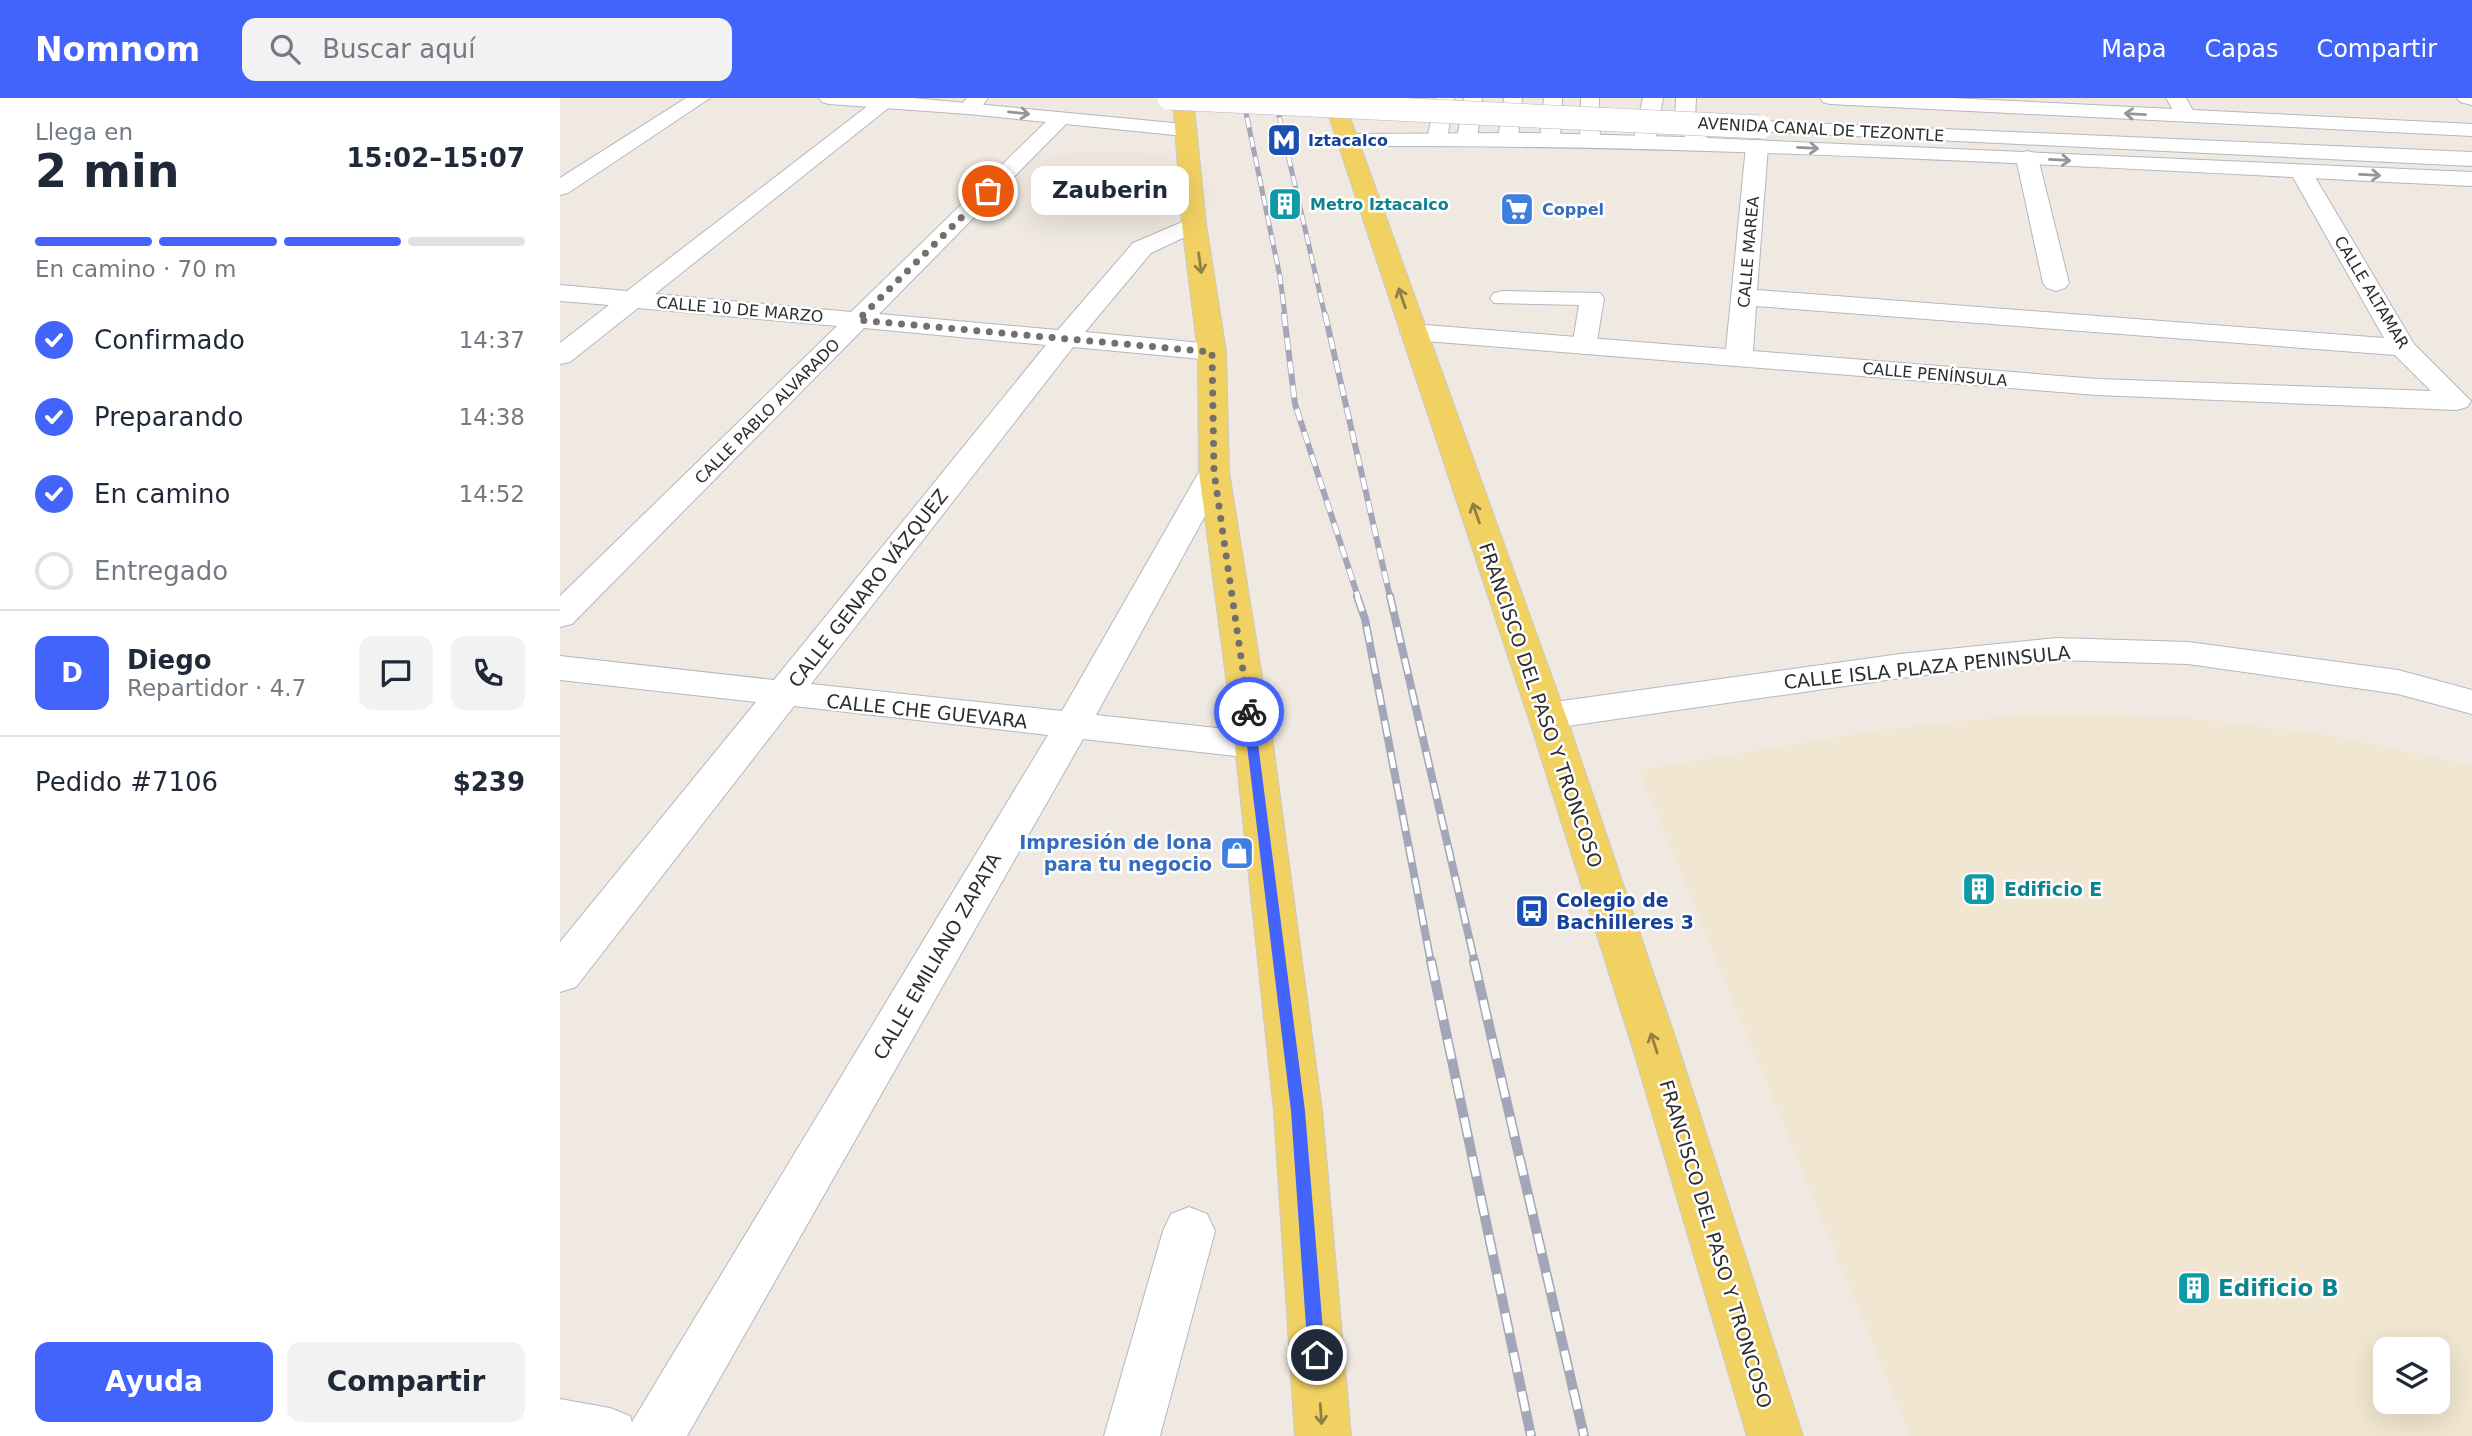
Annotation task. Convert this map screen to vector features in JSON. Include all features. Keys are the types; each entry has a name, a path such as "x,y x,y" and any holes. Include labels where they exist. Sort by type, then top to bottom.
{"main road":[{"name":"FRANCISCO DEL PASO Y TRONCOSO","path":"1333,98 1547,716 1657,1052 1776,1436"},
{"path":"1179,108 1212,352 1214,472 1254,746 1298,1111 1323,1436"}],"street":[{"path":"560,188 700,98"},
{"name":"AVENIDA CANAL DE TEZONTLE","path":"829,98 973,103 1062,117 1179,108 1760,128 2472,159"},
{"name":"AVENIDA CANAL DE TEZONTLE","path":"1454,98 2027,158 2472,179"},
{"path":"1644,142 1653,98"},
{"path":"1686,98 1685,119 1700,144"},
{"name":"AVENIDA CANAL DE TEZONTLE","path":"1830,98 2181,107 2472,130"},
{"path":"560,356 889,100"},
{"name":"CALLE PABLO ALVARADO","path":"560,616 1062,117"},
{"name":"AVENIDA CANAL DE TEZONTLE","path":"1348,140 1550,139 1700,144 1760,128 2472,145"},
{"name":"CALLE MAREA","path":"1739,358 1760,128"},
{"path":"2027,158 2056,283"},
{"name":"CALLE ALTAMAR","path":"2301,172 2403,348 2457,401"},
{"name":"CALLE GENARO VÁZQUEZ","path":"560,974 1066,338 1142,248 1194,224"},
{"name":"CALLE 10 DE MARZO","path":"560,293 1212,352"},
{"path":"1744,297 2088,355 2403,348"},
{"name":"CALLE PENÍNSULA","path":"1413,332 1739,358 2088,355 2457,401"},
{"name":"CALLE EMILIANO ZAPATA","path":"654,1436 1072,727 1214,472"},
{"name":"CALLE ISLA PLAZA PENINSULA","path":"1547,716 1900,666 2056,649 2189,653 2398,682 2472,702"},
{"name":"CALLE CHE GUEVARA","path":"560,668 1254,746"},
{"path":"1132,1436 1189,1231"},
{"path":"560,1427 610,1436"}],"lane":[{"path":"1437,139 1445,98"},
{"path":"1467,139 1473,98"},
{"path":"1508,139 1513,98"},
{"path":"1550,139 1553,98"},
{"path":"1590,98 1590,141"},
{"path":"1502,298 1592,298 1584,347"}],"shaded area":[{"path":"2029,714 2189,718 2329,735 2472,765 2472,1436 1910,1436 1639,770 1878,730"}],"railway":[{"path":"1243,98 1280,277 1285,316"},
{"path":"1275,98 1325,316"},
{"path":"1284,314 1295,404 1358,597"},
{"path":"1325,314 1390,597"},
{"path":"1357,596 1365,619 1431,963"},
{"path":"1390,596 1475,963"},
{"path":"1431,961 1531,1436"},
{"path":"1474,961 1584,1436"}],"way so far":[{"path":"988,191 858,320 1212,352 1214,472 1249,712"}],"place":[{"name":"Iztacalco","path":"1284,140"},
{"name":"Zauberin","path":"988,191"},
{"name":"Metro Iztacalco","path":"1285,204"},
{"name":"Coppel","path":"1517,209"},
{"name":"Impresión de lona para tu negocio","path":"1237,853"},
{"name":"Edificio E","path":"1979,889"},
{"name":"Colegio de Bachilleres 3","path":"1532,911"},
{"name":"Edificio B","path":"2194,1288"}],"route":[{"path":"1249,712 1298,1111 1317,1355"}]}
